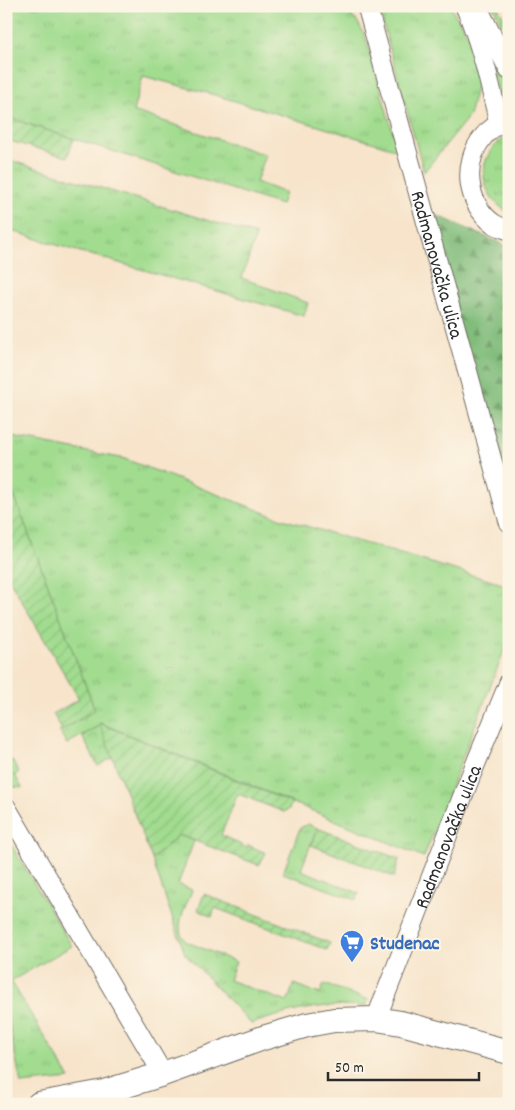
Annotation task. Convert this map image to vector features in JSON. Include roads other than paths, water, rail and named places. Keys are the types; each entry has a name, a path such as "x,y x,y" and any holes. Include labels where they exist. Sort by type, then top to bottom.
{"street":[{"name":"Radmanovačka ulica","path":"367,6 509,522"},
{"path":"465,6 472,21 504,121 484,136 473,152 469,172 471,192 480,210 494,224 509,230"},
{"path":"475,6 509,70"},
{"name":"Radmanovačka ulica","path":"376,1019 509,683"},
{"path":"6,806 162,1074"},
{"path":"39,1104 104,1092 162,1074 263,1038 307,1025 334,1020 376,1019 401,1023 509,1052"}],"place":[{"name":"Studenac","path":"352,963"}]}
